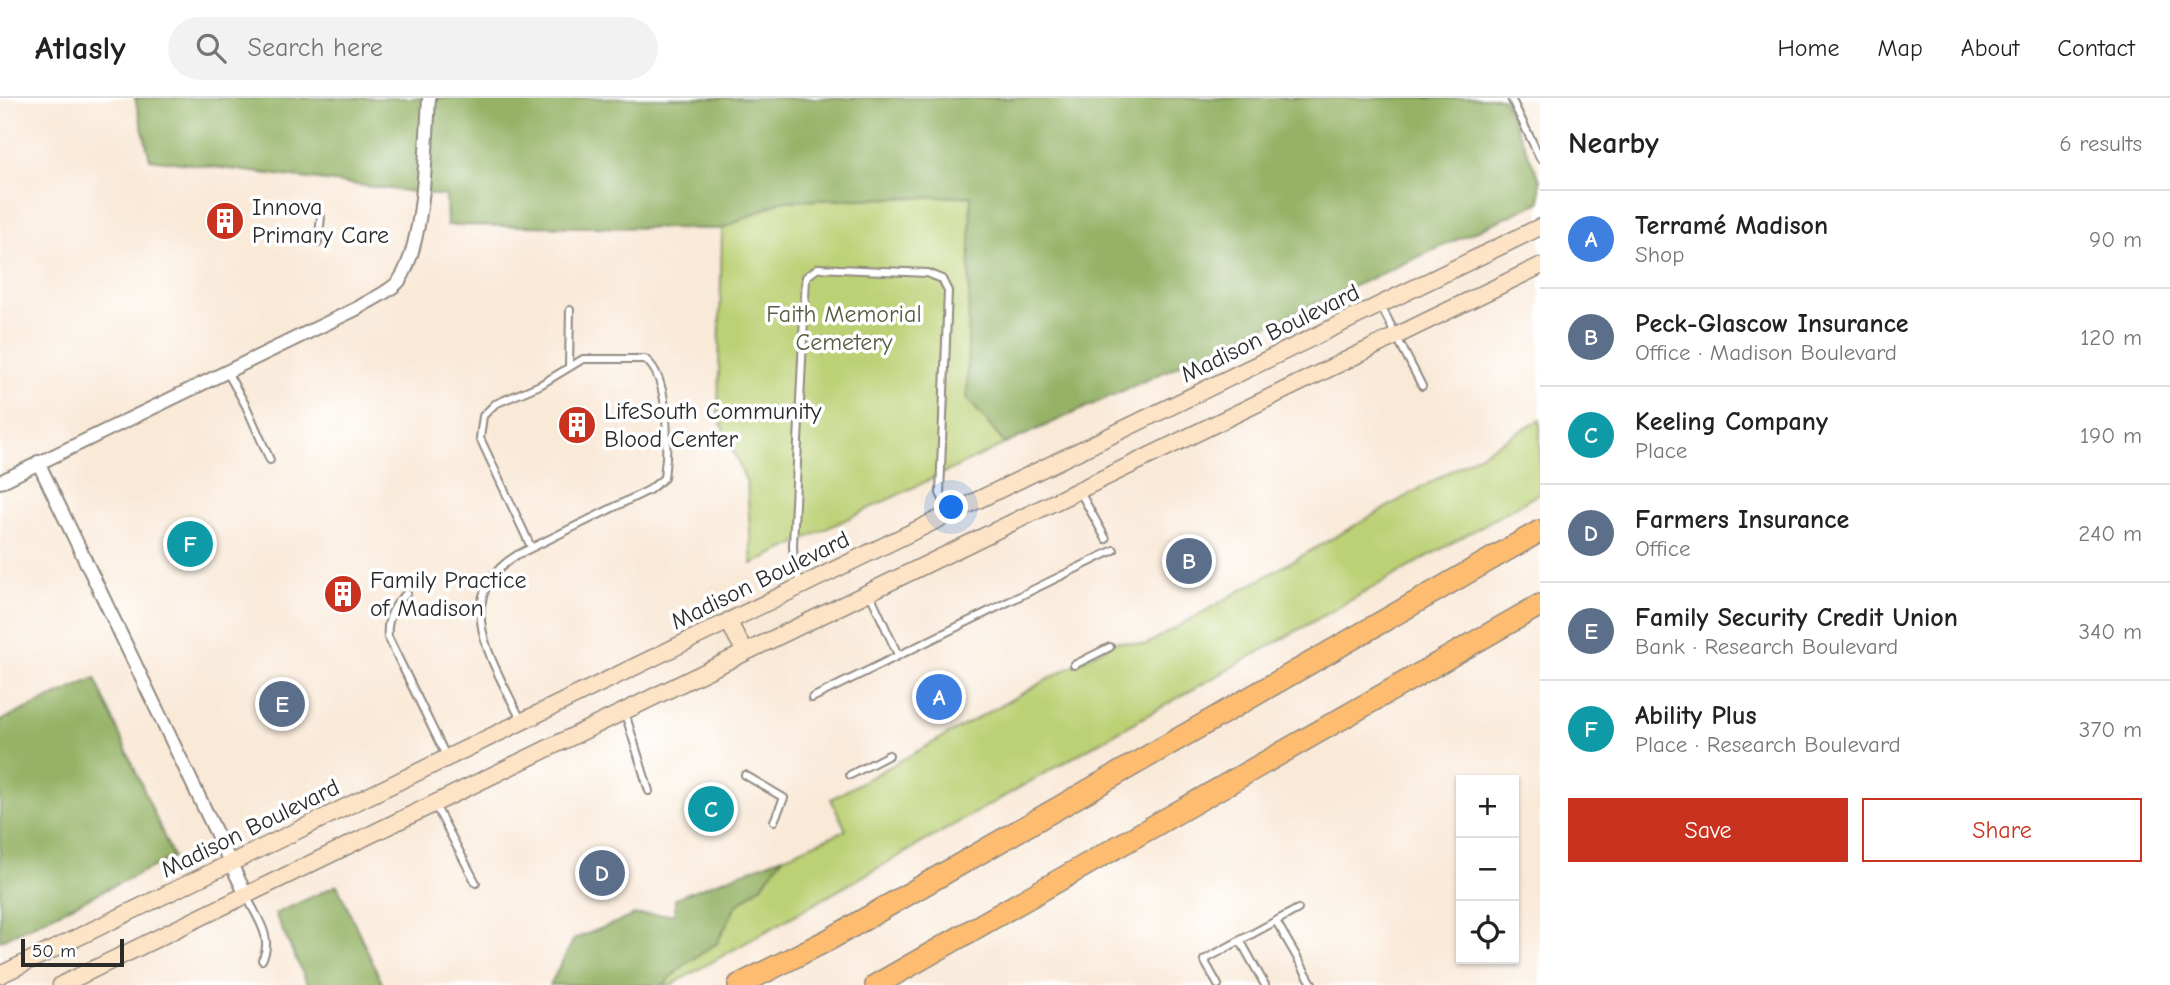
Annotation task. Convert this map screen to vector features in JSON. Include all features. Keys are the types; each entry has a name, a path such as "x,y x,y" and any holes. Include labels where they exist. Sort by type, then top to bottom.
{"highway":[{"path":"739,985 830,939 1540,531"},
{"path":"876,985 1540,605"}],"main road":[{"name":"Madison Boulevard","path":"0,975 1540,227"},
{"path":"61,985 1540,265"},
{"path":"728,621 745,652"}],"street":[{"path":"0,482 358,308 397,283 410,258 429,98"},
{"path":"38,462 246,895"}],"lane":[{"path":"1511,98 1540,158"},
{"path":"318,243 321,217"},
{"path":"801,586 794,566 793,545 802,344 806,277 818,268 927,272 942,279 948,291 940,493 950,513"},
{"path":"1380,304 1422,387"},
{"path":"569,366 570,310"},
{"path":"522,722 484,641 480,608 484,589 503,563 649,490 664,478 667,453 664,392 652,364 645,359 583,359 541,385 495,404 482,416 480,438 531,547"},
{"path":"227,372 246,406 270,460"},
{"path":"1079,490 1107,538"},
{"path":"812,698 1114,550"},
{"path":"869,592 898,655"},
{"path":"407,593 399,600 387,623 388,637 447,758"},
{"path":"1074,665 1110,647"},
{"path":"624,711 649,791"},
{"path":"850,775 889,755"},
{"path":"745,775 784,798 774,821"},
{"path":"434,804 476,883"},
{"path":"246,895 267,939 267,950 262,960"},
{"path":"1218,985 1204,960 1298,909"},
{"path":"1276,920 1312,985"},
{"path":"1240,940 1265,985"}],"green space":[{"path":"135,98 1503,98 1540,180 1540,202 1005,444 967,398 971,196 781,201 722,229 447,225 446,196 150,159"},
{"name":"Faith Memorial Cemetery","path":"971,196 967,397 1005,444 752,564 747,483 718,416 722,229 781,201"},
{"path":"1540,420 1540,493 671,985 663,985 684,965 717,943 736,906 762,885 783,857 846,830 831,799 1117,641 1145,645"},
{"path":"95,678 173,857 0,941 0,721"},
{"path":"783,857 762,885 736,906 717,943 684,965 663,985 550,985 574,939 635,915 675,914 675,898"},
{"path":"337,885 383,985 308,985 275,914"}],"place":[{"name":"Innova Primary Care","path":"225,221"},
{"name":"LifeSouth Community Blood Center","path":"577,425"},
{"name":"Ability Plus","path":"190,544"},
{"name":"Peck-Glascow Insurance","path":"1189,561"},
{"name":"Family Practice of Madison","path":"343,594"},
{"name":"Terramé Madison","path":"939,697"},
{"name":"Family Security Credit Union","path":"282,704"},
{"name":"Keeling Company","path":"711,809"},
{"name":"Farmers Insurance","path":"602,873"}]}
